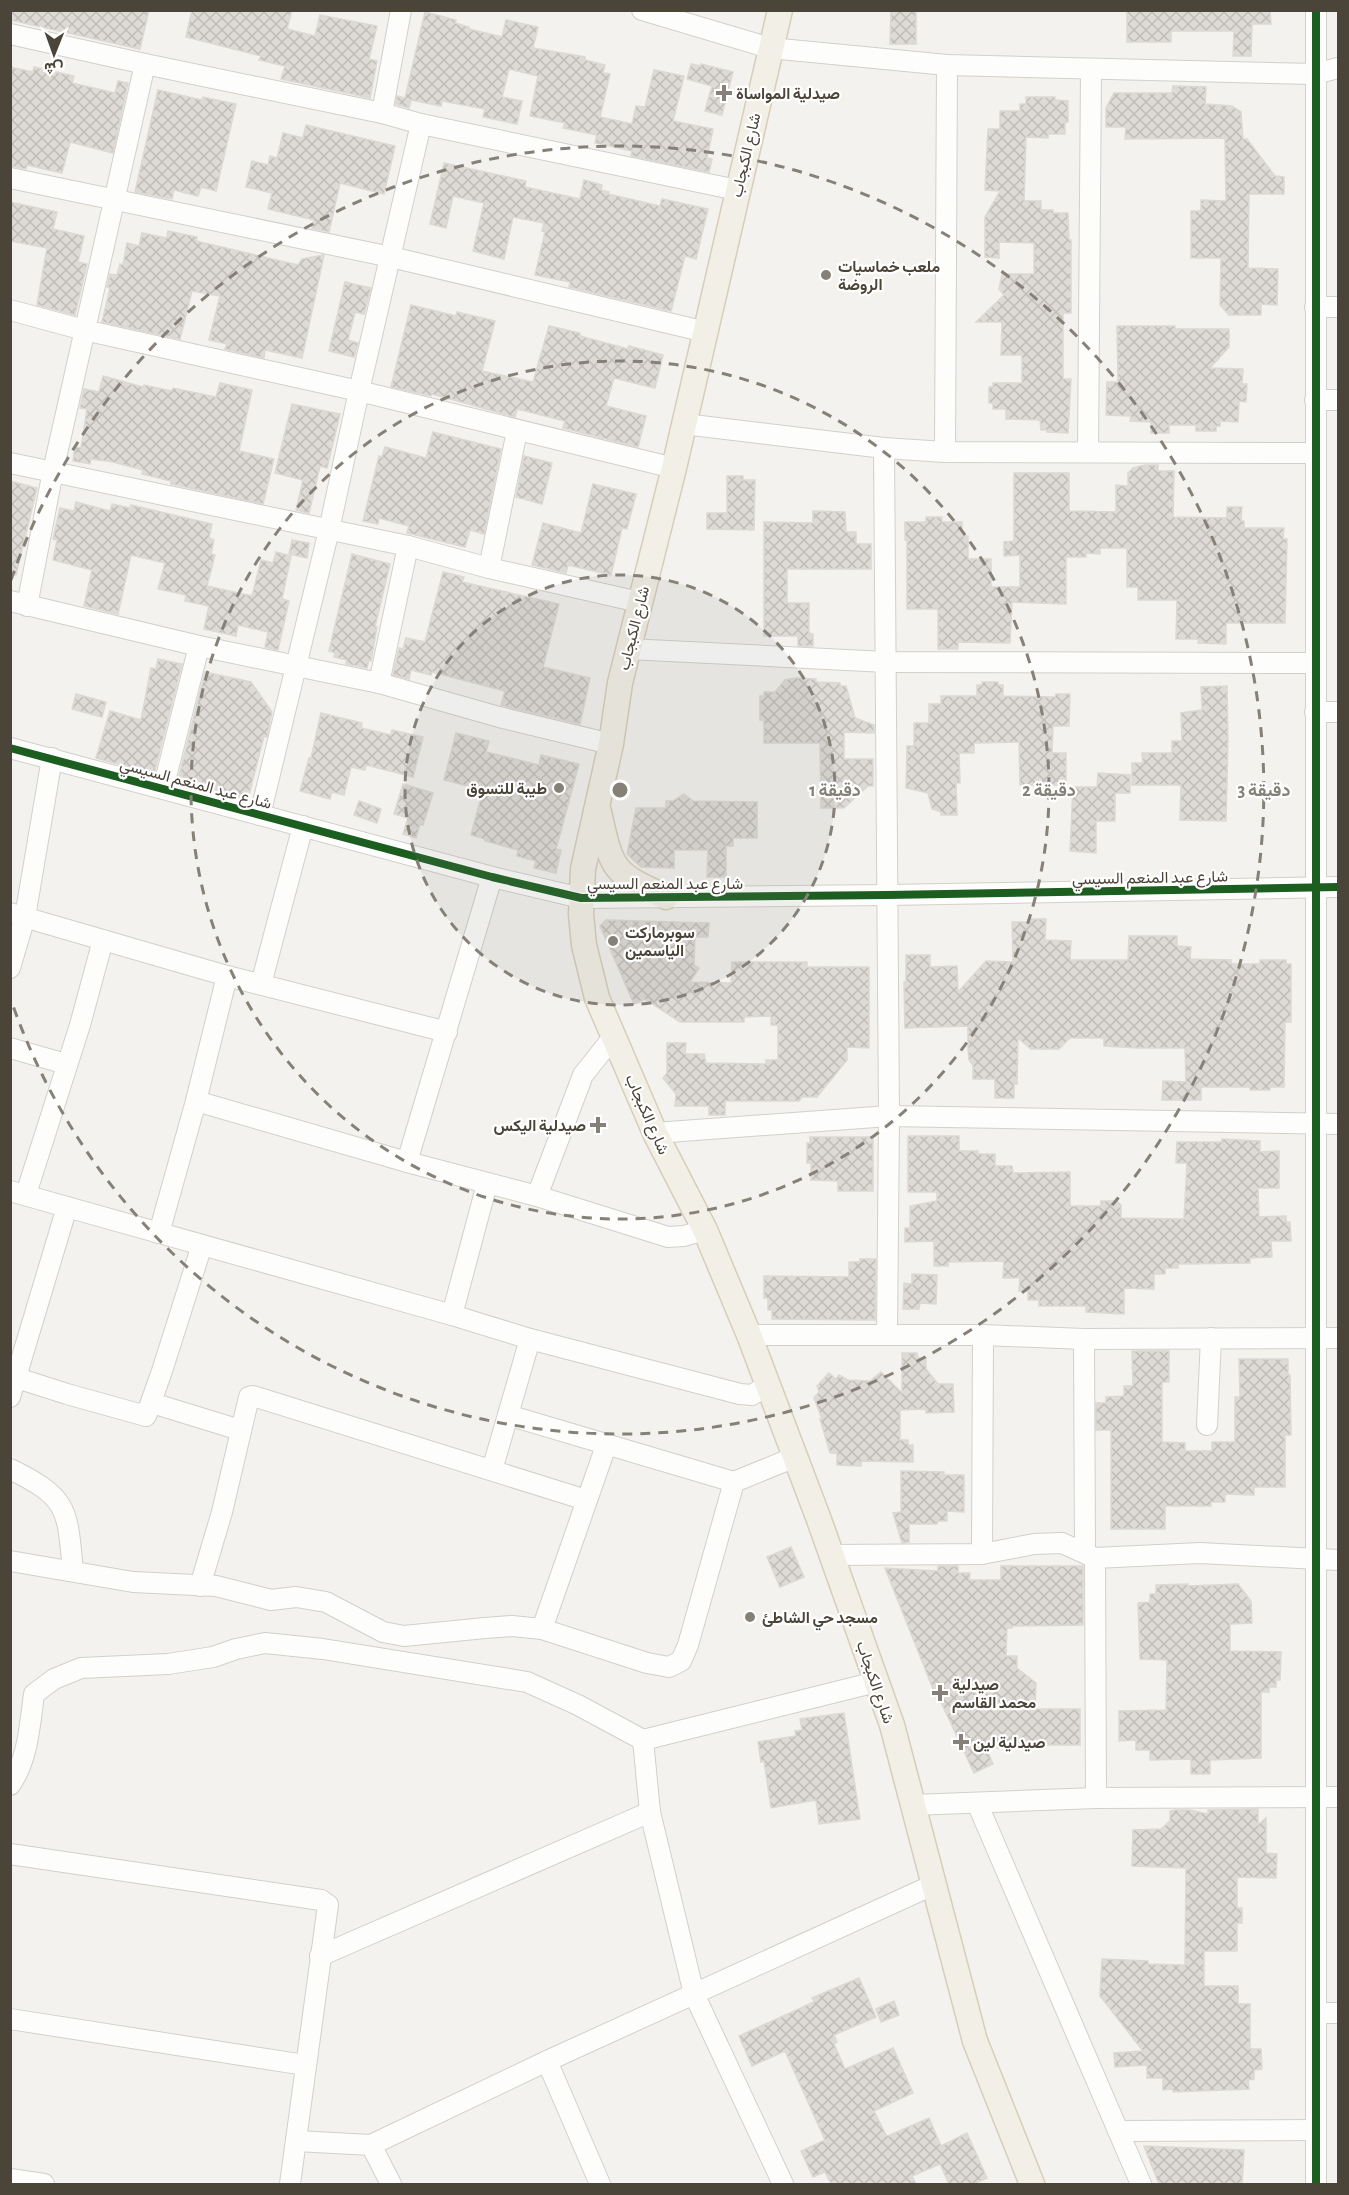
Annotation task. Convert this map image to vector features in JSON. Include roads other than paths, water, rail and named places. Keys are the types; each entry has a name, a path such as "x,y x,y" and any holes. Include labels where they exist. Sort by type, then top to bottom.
{"main road":[{"name":"شارع الكبجاب","path":"780,10 674,468 620,683 611,744 583,869 581,898 584,945 597,998 655,1133 705,1230 750,1335 831,1555 892,1725 975,2041 1032,2184"},
{"path":"598,805 607,848 614,865 630,881 666,897"}],"street":[{"path":"382,113 402,10"},
{"path":"642,10 770,48 947,65 1314,74 1338,68"},
{"path":"1316,10 1314,74 1316,2184"},
{"path":"10,34 737,190"},
{"path":"145,64 53,471 19,603 199,646 380,683 499,717 611,744"},
{"path":"945,452 947,65"},
{"path":"1088,452 1090,70"},
{"path":"260,815 329,530 421,124"},
{"path":"10,178 391,256 706,332"},
{"path":"1314,307 1338,308"},
{"path":"10,310 84,330 359,391 674,468"},
{"path":"1315,400 1338,400"},
{"path":"684,424 884,448 945,452 1315,453"},
{"path":"489,568 517,431"},
{"path":"884,448 887,1335"},
{"path":"10,463 408,546 489,568 639,602"},
{"path":"380,683 408,546"},
{"path":"163,789 199,646"},
{"path":"628,649 886,662 1315,663"},
{"path":"1315,712 1338,712"},
{"name":"شارع عبد المنعم السيسي","path":"10,748 492,877 581,898 1338,887"},
{"path":"10,968 18,915 52,758"},
{"path":"261,984 303,826"},
{"path":"407,1162 492,877"},
{"path":"18,915 226,976 447,1032"},
{"path":"103,940 80,1024 18,1192 530,1339 746,1395 752,1395 768,1385"},
{"path":"159,1233 196,1101 226,976"},
{"path":"537,1196 583,1075 614,1036"},
{"path":"10,1048 66,1064"},
{"path":"196,1101 407,1162 537,1196 668,1237 684,1236 705,1230"},
{"path":"655,1133 888,1116 1338,1125"},
{"path":"452,1315 487,1184"},
{"path":"10,1397 68,1207"},
{"path":"17,1378 146,1416 202,1245"},
{"path":"750,1335 983,1335 1084,1339 1338,1338"},
{"path":"982,1554 983,1335"},
{"path":"1207,1425 1211,1338"},
{"path":"492,1470 530,1339"},
{"path":"1084,1339 1096,1798"},
{"path":"200,1586 222,1512 249,1396 586,1500"},
{"path":"152,1403 240,1430"},
{"path":"508,1415 734,1482 795,1457"},
{"path":"542,1629 607,1443"},
{"path":"10,1469 52,1493 62,1505 68,1521 74,1571"},
{"path":"10,1562 133,1582 224,1587 271,1600 297,1598 326,1602 383,1632 404,1636 512,1626 542,1629 647,1663 669,1667 681,1661 688,1645 734,1482"},
{"path":"831,1555 982,1554 1034,1544 1062,1544 1090,1556 1200,1553 1338,1560"},
{"path":"10,1785 20,1770 24,1757 34,1694 54,1679 81,1668 168,1664 213,1657 265,1643 323,1649 527,1682 579,1705 643,1740 876,1682"},
{"path":"643,1740 650,1812 694,1994 783,2184"},
{"path":"913,1804 1096,1798 1338,1797"},
{"path":"978,1803 1141,2184"},
{"path":"320,1956 650,1812"},
{"path":"10,1854 321,1900 328,1905 290,2184"},
{"path":"296,2141 372,2145 547,2061 935,1884"},
{"path":"1316,2013 1338,2013"},
{"path":"10,2019 305,2065"},
{"path":"547,2061 600,2184"},
{"path":"1118,2131 1316,2130"},
{"path":"372,2145 391,2184"},
{"path":"10,2179 44,2184"}],"place":[{"name":"صيدلية المواساة","path":"724,93"},
{"name":"ملعب خماسيات الروضة","path":"826,275"},
{"name":"طيبة للتسوق","path":"559,788"},
{"name":"سوبرماركت الياسمين","path":"613,941"},
{"name":"صيدلية اليكس","path":"598,1125"},
{"name":"مسجد حي الشاطئ","path":"750,1617"},
{"name":"صيدلية محمد القاسم","path":"940,1693"},
{"name":"صيدلية لين","path":"961,1742"}]}
